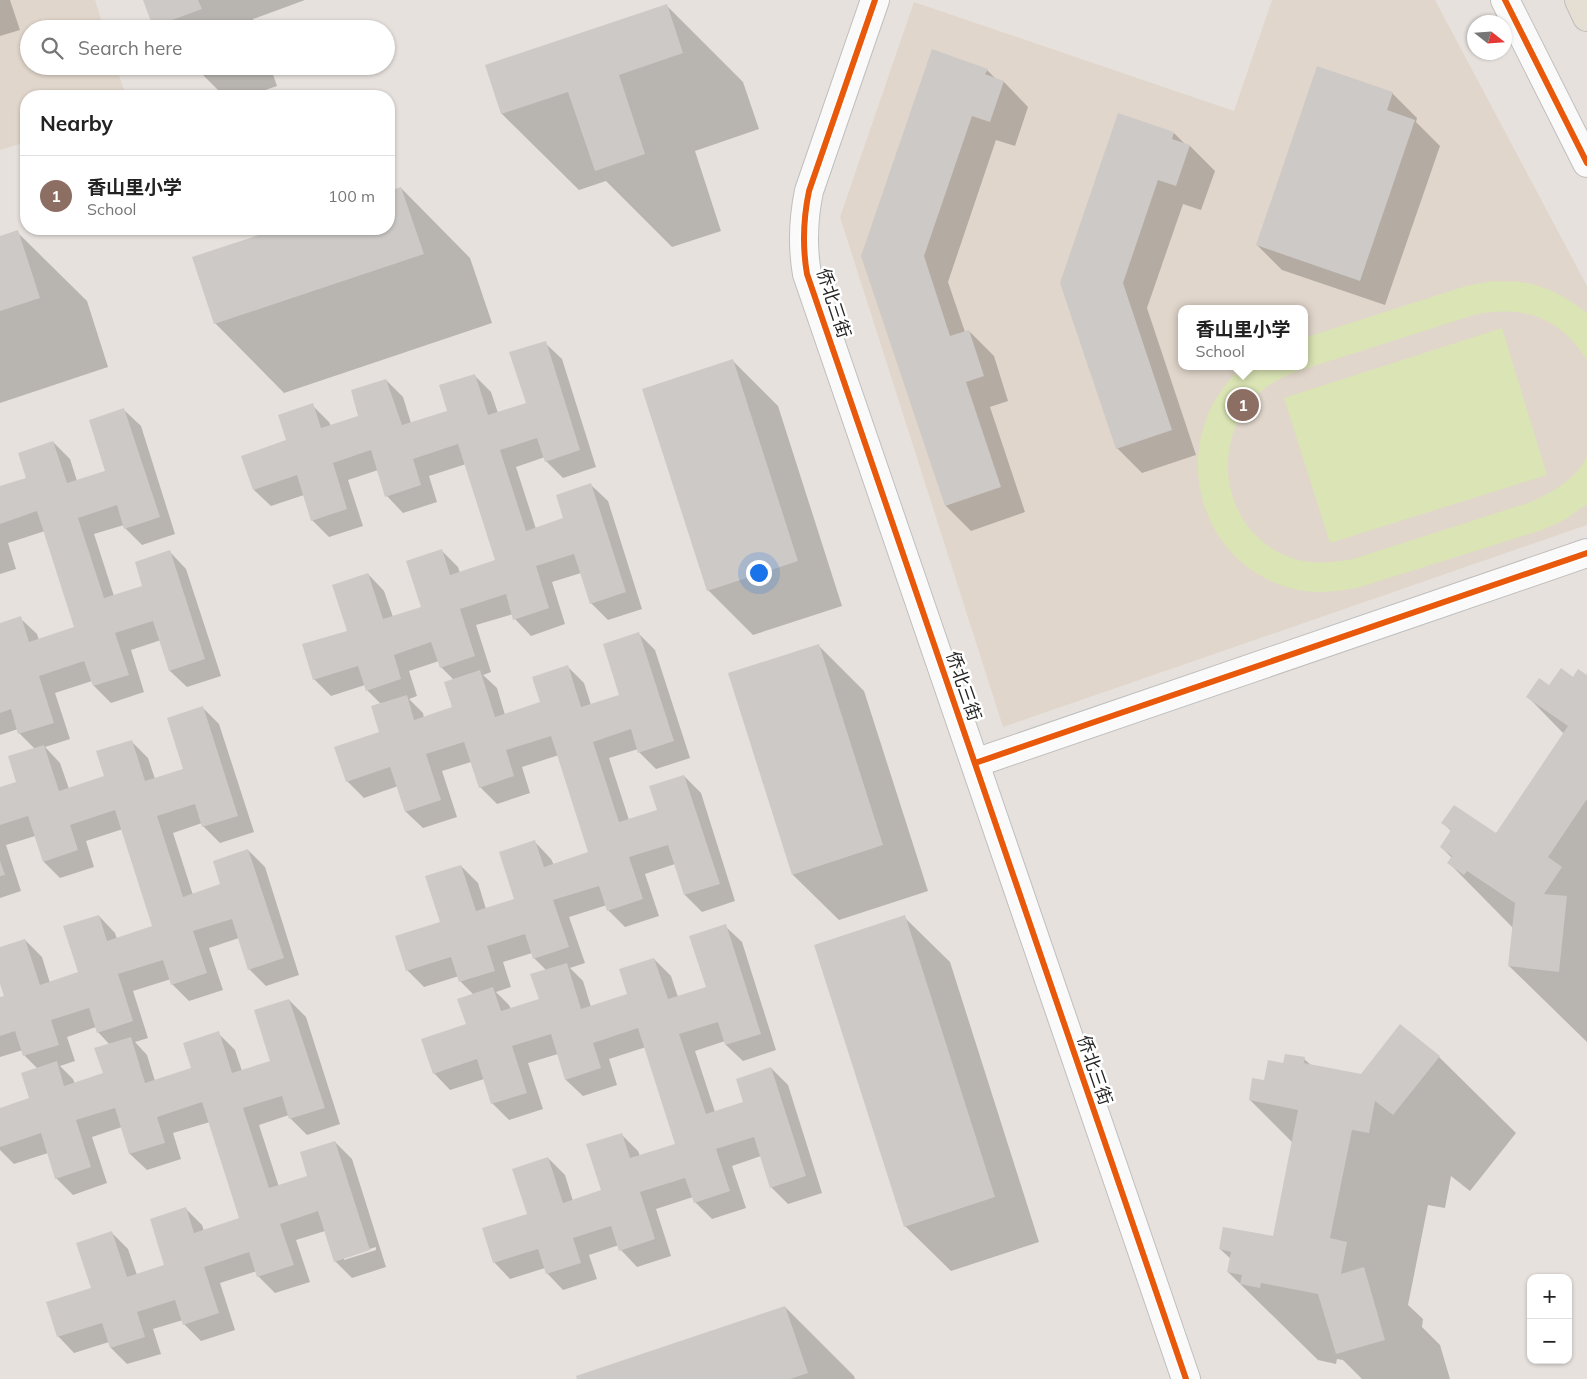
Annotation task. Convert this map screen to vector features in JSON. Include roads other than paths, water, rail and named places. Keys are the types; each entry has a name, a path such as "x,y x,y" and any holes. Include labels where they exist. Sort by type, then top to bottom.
{"main road":[{"path":"1579,0 1587,17"}],"street":[{"name":"侨北三街","path":"875,0 809,191 804,212 803,253 810,284 1186,1379"},
{"path":"1505,0 1587,163"},
{"path":"974,763 1587,553"}],"place":[{"name":"香山里小学","path":"1243,405"}]}
